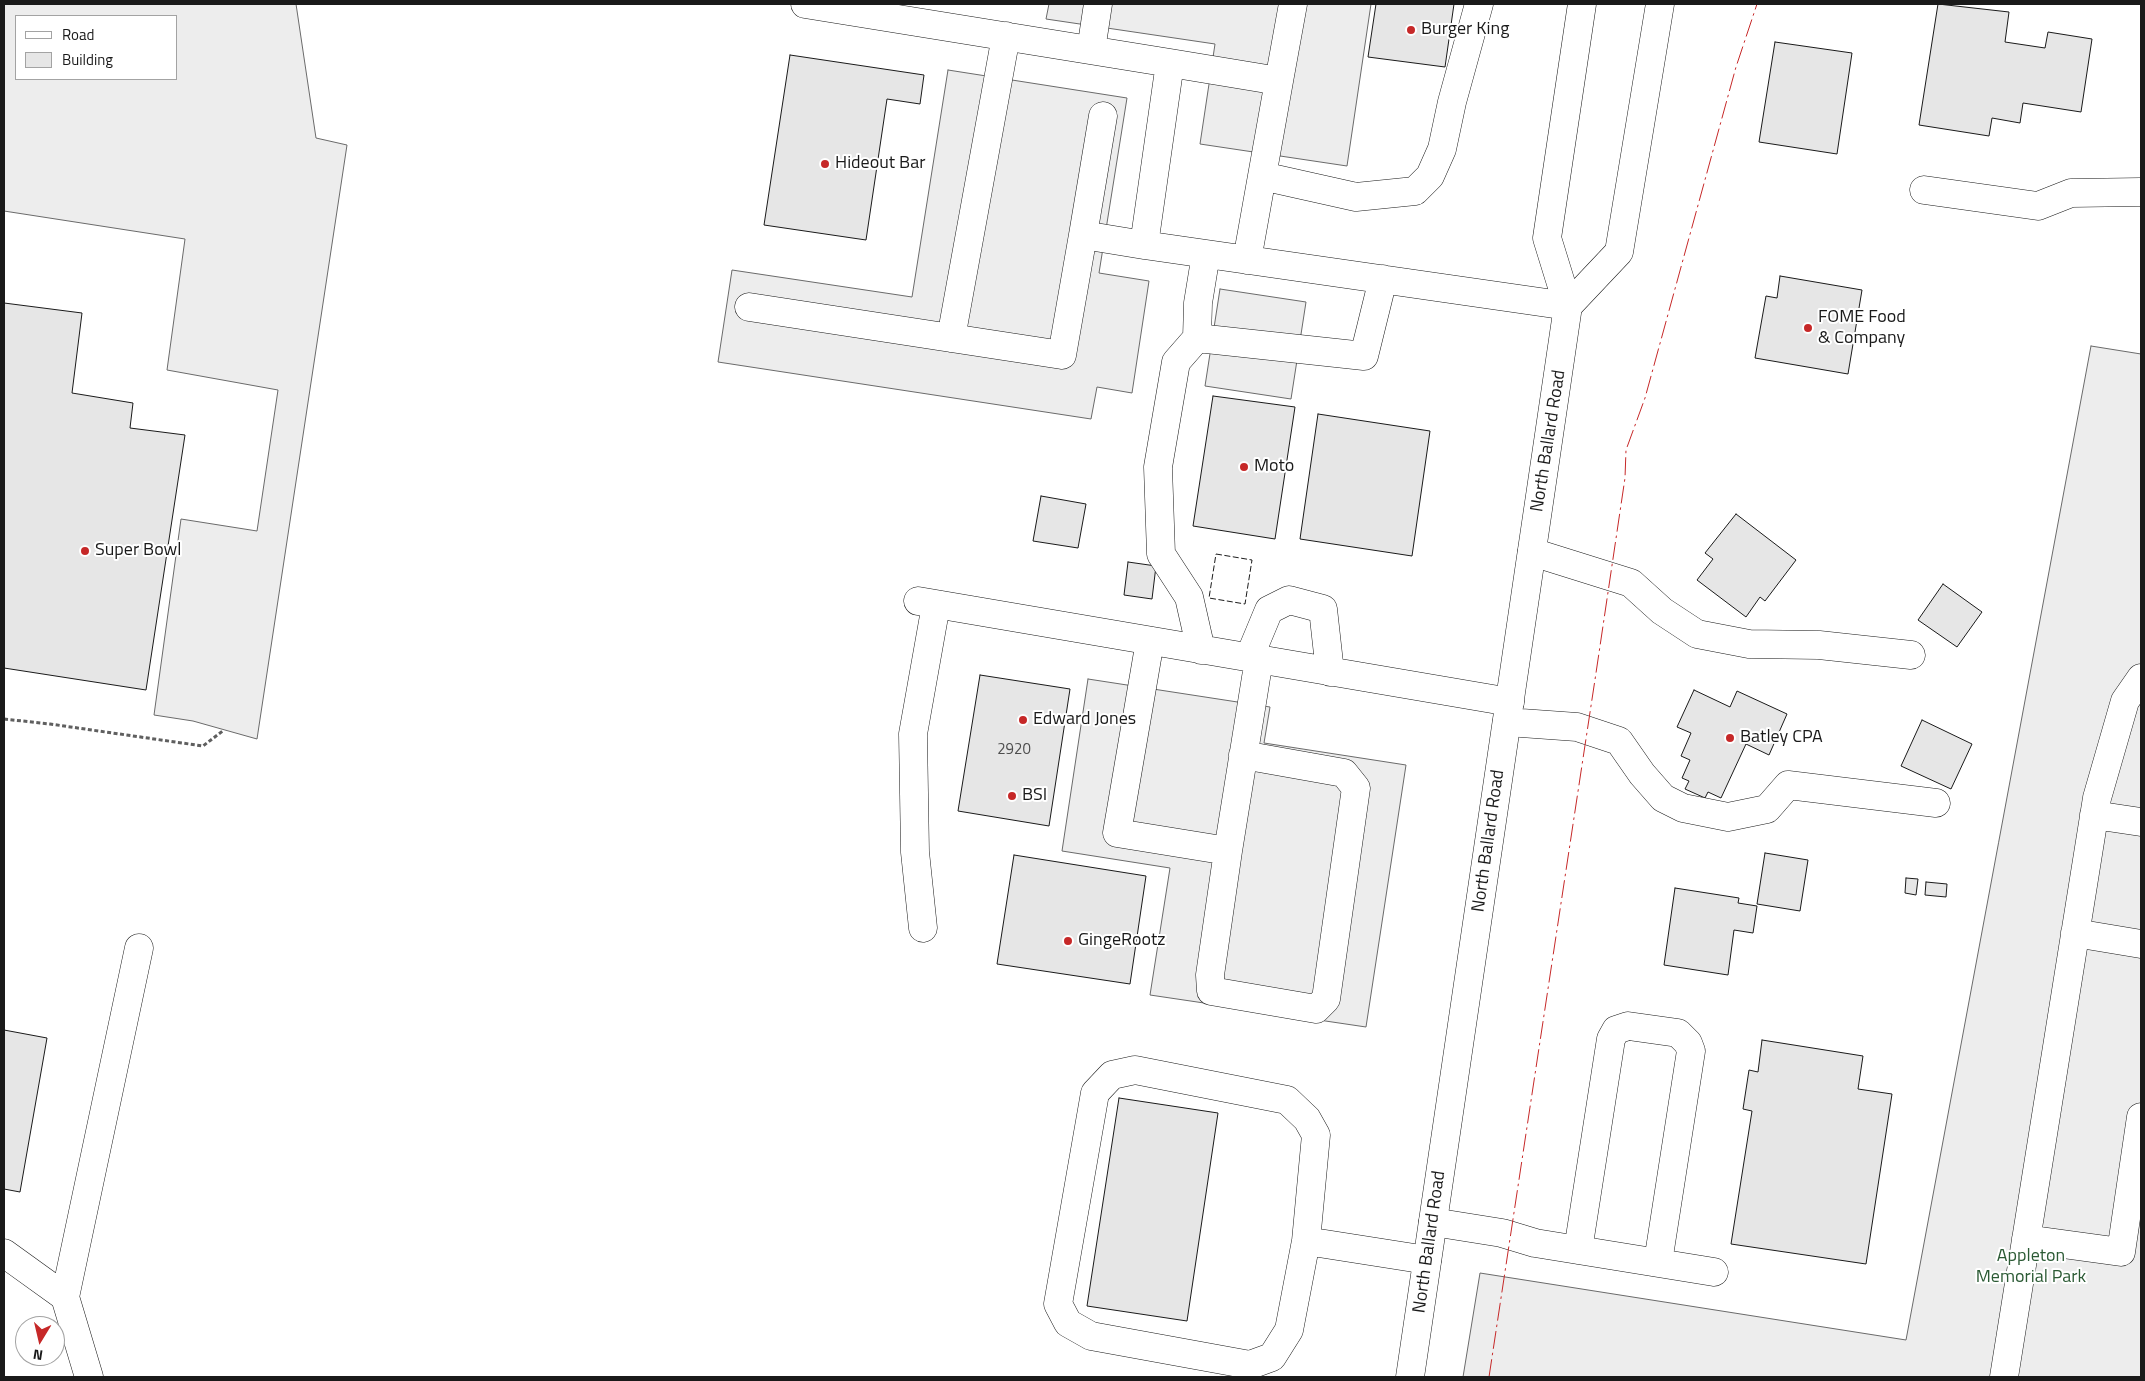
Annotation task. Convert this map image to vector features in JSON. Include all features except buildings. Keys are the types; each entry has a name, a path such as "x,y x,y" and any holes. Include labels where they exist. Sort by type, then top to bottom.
{"main road":[{"path":"805,4 895,11 1006,36 1280,82"},
{"path":"1091,50 1098,4"},
{"path":"1247,260 1294,4"},
{"path":"1262,176 1356,197 1415,190 1430,176 1442,150 1452,102 1480,4"},
{"name":"North Ballard Road","path":"1410,1377 1568,306 1547,238 1582,4"},
{"path":"1083,235 1144,246 1568,306 1620,252 1660,4"},
{"path":"951,338 1006,36"},
{"path":"1144,246 1170,63"},
{"path":"749,307 1062,354 1103,116"},
{"path":"1924,190 2038,206 2071,193 2141,192"},
{"path":"1201,650 1189,597 1161,554 1158,467 1176,362 1197,338 1198,303 1206,254"},
{"path":"1197,338 1364,356 1383,279"},
{"path":"1532,552 1631,583 1662,611 1697,634 1749,644 1819,645 1911,655"},
{"path":"1243,755 1344,773 1356,788 1326,999 1316,1009 1211,991 1210,975 1243,755 1254,659 1269,610 1289,600 1323,609 1330,672"},
{"path":"923,928 915,852 913,734 927,603 1330,672 1577,727 1619,741 1642,774 1662,798 1683,808 1728,818 1767,809 1788,785 1936,802"},
{"path":"1150,641 1117,833 1228,851"},
{"path":"2004,1377 2094,815 2116,724 2125,701 2141,678"},
{"path":"2094,815 2141,822"},
{"path":"2075,933 2141,944"},
{"path":"89,1377 65,1297 139,948"},
{"path":"1578,1250 1611,1039 1616,1030 1628,1026 1678,1033 1688,1043 1691,1051 1658,1262"},
{"path":"1135,1070 1287,1100 1307,1119 1316,1135 1306,1241 1289,1330 1272,1357 1250,1365 1091,1336 1068,1323 1058,1304 1095,1093 1112,1075 1135,1070"},
{"path":"2026,1239 2122,1252 2141,1117"},
{"path":"1433,1222 1502,1233 1535,1243 1714,1272"},
{"path":"1306,1241 1427,1260"},
{"path":"4,1253 65,1297"}],"path":[{"path":"4,719 203,746 224,730"}],"shaded area":[{"path":"4,4 296,4 316,138 347,145 257,739 193,721 154,715 181,519 257,531 278,390 167,370 185,239 4,211"},
{"path":"1049,4 1371,4 1347,166 1200,144 1215,44 1046,19"},
{"path":"948,70 1127,98 1099,273 1149,281 1132,393 1097,387 1091,419 718,362 732,270 912,297"},
{"path":"1220,289 1306,302 1291,399 1205,386"},
{"name":"Appleton Memorial Park","path":"2091,346 2141,354 2141,1377 1463,1377 1480,1273 1906,1340"},
{"path":"1088,679 1270,707 1264,743 1406,765 1366,1027 1150,995 1170,868 1062,851"}],"fence":[{"path":"1216,554 1252,560 1245,604 1209,598 1216,554"}],"power":[{"path":"1489,1377 1625,478 1626,450 1645,398 1736,67 1757,4"}],"place":[{"name":"Burger King","path":"1411,30"},
{"name":"Hideout Bar","path":"825,164"},
{"name":"FOME Food & Company","path":"1808,328"},
{"name":"Moto","path":"1244,467"},
{"name":"Super Bowl","path":"85,551"},
{"name":"Edward Jones","path":"1023,720"},
{"name":"Batley CPA","path":"1730,738"},
{"name":"BSI","path":"1012,796"},
{"name":"GingeRootz","path":"1068,941"}]}
